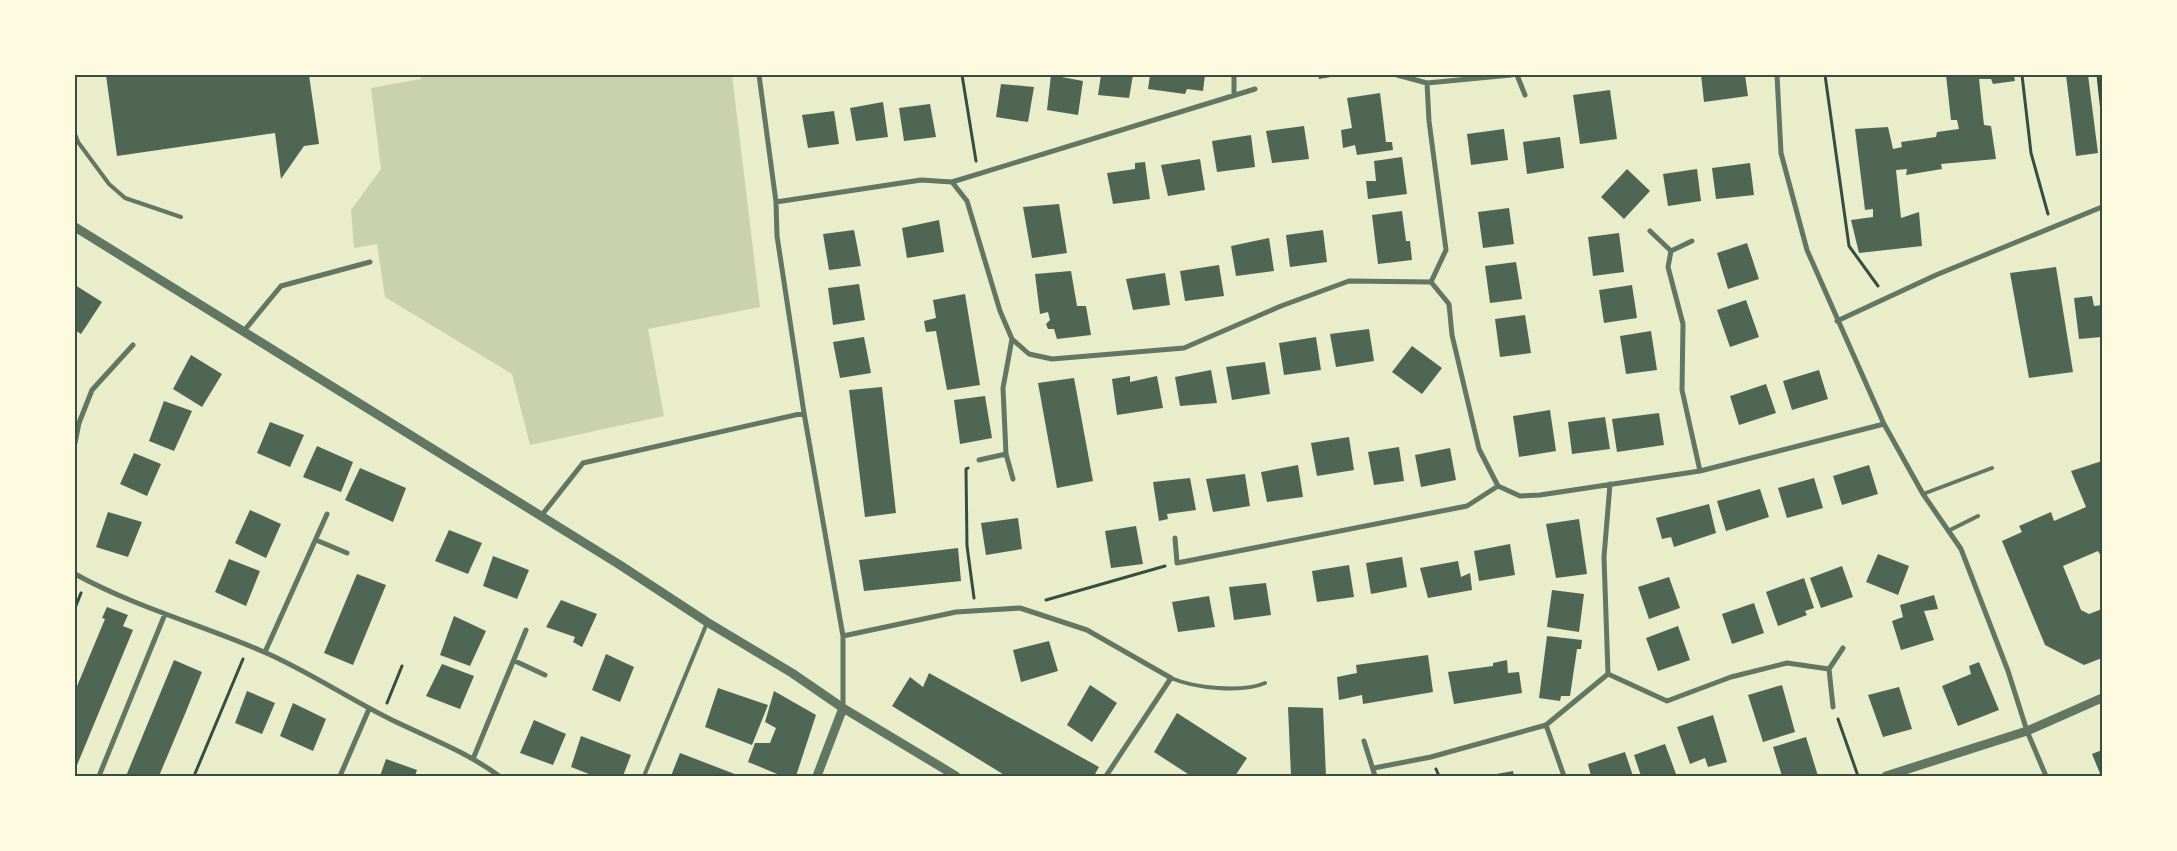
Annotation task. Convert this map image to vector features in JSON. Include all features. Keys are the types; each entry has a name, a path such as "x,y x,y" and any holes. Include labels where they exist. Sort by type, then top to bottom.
{"street":[{"path":"759,75 776,202 777,236 804,413 843,636 843,708 817,776"},
{"path":"1234,75 1234,95"},
{"path":"1397,75 1428,83 1511,75"},
{"path":"1517,75 1525,95"},
{"path":"1777,75 1781,153 1807,250 1884,424 1923,494 1964,558 2046,776"},
{"path":"1428,83 1429,121 1446,250 1431,282"},
{"path":"776,202 922,180 952,182 1255,89"},
{"path":"952,182 967,201 1000,310 1012,339 1029,354 1052,359 1184,348 1281,306 1349,281 1431,282"},
{"path":"1837,321 1936,275 2102,207"},
{"path":"75,227 541,516 707,622 792,673 843,708 956,776"},
{"path":"1650,231 1671,250"},
{"path":"1671,250 1692,241"},
{"path":"1671,250 1668,267 1683,324 1682,390 1700,471"},
{"path":"243,332 281,286 370,262"},
{"path":"1431,282 1448,304 1452,335 1479,449 1498,486 1520,496 1700,471 1884,424"},
{"path":"1012,339 1003,388 1006,454 1013,478"},
{"path":"75,443 79,423 92,390 132,345"},
{"path":"541,516 583,463 804,413"},
{"path":"979,460 1006,454"},
{"path":"1608,674 1604,557 1610,484"},
{"path":"1175,538 1177,563 1467,506 1498,486"},
{"path":"265,652 327,514"},
{"path":"316,540 347,554"},
{"path":"75,574 95,585 165,614 265,652 369,709 472,759 499,776"},
{"path":"843,636 956,612 1020,608 1087,630 1171,678 1106,776"},
{"path":"99,776 165,614"},
{"path":"472,759 526,630"},
{"path":"1833,707 1829,669 1843,648"},
{"path":"514,661 546,675"},
{"path":"1608,674 1667,701 1730,677 1787,663 1829,669"},
{"path":"1374,768 1431,757 1546,726 1608,674"},
{"path":"1886,776 2028,731 2102,698"},
{"path":"340,776 369,709"},
{"path":"1546,726 1564,776"},
{"path":"1364,741 1375,776"}],"lane":[{"path":"75,134 78,142 109,184 125,198 181,217"},
{"path":"1923,494 1992,468"},
{"path":"1948,531 1978,516"},
{"path":"644,776 707,622"},
{"path":"1171,678 1181,682 1204,686 1240,688 1265,683"}],"path":[{"path":"962,75 978,174"},
{"path":"1825,75 1849,246 1886,298"},
{"path":"2022,75 2031,153 2052,227"},
{"path":"2098,75 2102,112"},
{"path":"976,611 967,546 966,469 979,460"},
{"path":"1020,608 1177,563"},
{"path":"194,776 248,646"},
{"path":"382,715 402,666"},
{"path":"1833,707 1858,776"}],"green space":[{"path":"421,75 732,75 760,307 648,329 664,416 530,445 512,374 385,297 377,244 354,248 351,210 381,169 371,88 421,79"}],"building":[{"path":"106,75 309,75 319,144 304,146 281,179 275,133 117,156"},
{"path":"1051,75 1083,81 1078,115 1047,110"},
{"path":"1101,75 1133,75 1129,98 1098,95"},
{"path":"1150,75 1205,75 1203,91 1187,89 1185,94 1148,89"},
{"path":"1318,75 1337,75 1337,76 1319,79"},
{"path":"1701,75 1745,75 1748,96 1704,102"},
{"path":"1946,75 2014,75 2015,81 1993,84 1991,79 1979,79 1984,125 1991,126 1996,159 1941,164 1942,169 1906,175 1907,169 1896,170 1901,218 1919,212 1922,246 1859,253 1851,220 1873,217 1873,209 1865,210 1855,129 1888,127 1893,149 1902,147 1901,142 1936,137 1937,132 1959,129 1957,120 1951,120"},
{"path":"2066,75 2088,75 2098,153 2076,156"},
{"path":"1001,84 1034,87 1028,122 996,117"},
{"path":"1610,90 1617,139 1580,144 1573,95"},
{"path":"1380,93 1386,142 1392,142 1393,150 1357,155 1355,145 1343,148 1341,130 1352,128 1347,98"},
{"path":"883,102 888,137 856,141 850,108"},
{"path":"930,104 936,137 904,141 899,108"},
{"path":"834,111 839,144 808,148 802,115"},
{"path":"1304,126 1309,159 1272,163 1266,131"},
{"path":"1504,129 1508,160 1471,165 1467,134"},
{"path":"1251,135 1255,167 1217,172 1212,141"},
{"path":"1560,137 1564,168 1527,174 1523,142"},
{"path":"1402,157 1407,194 1368,199 1366,181 1376,181 1374,161"},
{"path":"1200,159 1205,190 1168,196 1161,165"},
{"path":"1145,162 1150,199 1113,204 1107,173 1135,169 1135,163"},
{"path":"1750,163 1754,195 1716,199 1712,168"},
{"path":"1627,169 1650,191 1624,219 1601,197"},
{"path":"1697,169 1701,201 1668,206 1663,174"},
{"path":"1059,204 1067,253 1032,258 1023,207"},
{"path":"1509,208 1514,244 1483,248 1478,212"},
{"path":"1402,211 1406,241 1410,241 1412,260 1378,264 1372,215"},
{"path":"939,220 944,252 907,258 902,228"},
{"path":"854,230 861,266 829,270 823,234"},
{"path":"1323,230 1327,262 1290,267 1286,235"},
{"path":"1619,233 1624,272 1593,276 1588,237"},
{"path":"1269,238 1274,271 1236,276 1231,246"},
{"path":"1747,243 1759,279 1728,289 1717,253"},
{"path":"1516,262 1522,299 1490,303 1485,266"},
{"path":"1219,265 1224,296 1185,301 1180,271"},
{"path":"2056,267 2073,372 2029,378 2010,273"},
{"path":"1071,271 1077,306 1086,306 1091,335 1057,339 1054,329 1048,329 1046,324 1050,320 1048,312 1040,314 1035,274"},
{"path":"1165,273 1170,305 1133,310 1126,279"},
{"path":"859,284 865,320 833,325 828,288"},
{"path":"75,285 102,302 81,334 75,330"},
{"path":"1632,285 1637,318 1604,323 1599,290"},
{"path":"965,294 980,385 947,390 936,331 926,332 924,321 936,318 933,300"},
{"path":"2092,296 2094,306 2102,305 2102,337 2079,339 2074,298"},
{"path":"1746,300 1759,337 1730,347 1717,310"},
{"path":"1525,315 1531,353 1500,357 1495,319"},
{"path":"1369,329 1374,361 1336,367 1330,334"},
{"path":"1651,331 1657,370 1626,374 1620,336"},
{"path":"864,337 871,373 840,378 833,342"},
{"path":"1316,337 1321,370 1284,375 1279,343"},
{"path":"1412,346 1442,368 1422,394 1392,372"},
{"path":"191,355 222,374 202,407 173,389"},
{"path":"1265,362 1270,394 1232,400 1226,367"},
{"path":"1211,370 1217,403 1180,406 1175,377"},
{"path":"1819,370 1828,399 1792,410 1783,381"},
{"path":"1130,376 1130,382 1157,376 1163,408 1117,415 1112,379"},
{"path":"1074,378 1093,481 1057,488 1038,383"},
{"path":"1766,384 1776,413 1739,425 1730,396"},
{"path":"882,387 896,513 865,517 849,390"},
{"path":"985,396 992,438 960,444 954,400"},
{"path":"164,401 192,411 174,451 149,441"},
{"path":"1550,410 1556,451 1519,457 1513,416"},
{"path":"1659,413 1664,445 1617,452 1612,419"},
{"path":"1605,417 1610,449 1572,454 1568,422"},
{"path":"270,422 304,435 290,467 257,453"},
{"path":"1349,437 1354,470 1317,476 1311,443"},
{"path":"317,446 353,462 341,492 303,477"},
{"path":"1399,447 1404,481 1374,485 1368,452"},
{"path":"1450,448 1456,480 1421,487 1415,455"},
{"path":"134,453 161,464 147,496 120,484"},
{"path":"2102,461 2102,558 2098,551 2063,566 2081,610 2089,614 2102,609 2102,658 2084,665 2045,645 2002,541 2022,532 2019,526 2051,512 2054,521 2086,507 2071,471"},
{"path":"1298,465 1303,497 1267,502 1261,472"},
{"path":"1869,465 1878,494 1842,505 1833,476"},
{"path":"360,468 406,488 393,522 345,500"},
{"path":"1245,474 1250,506 1213,512 1206,479"},
{"path":"1190,478 1196,510 1167,514 1168,519 1159,521 1153,482"},
{"path":"1814,478 1823,508 1787,518 1778,488"},
{"path":"1760,489 1769,517 1726,531 1717,501"},
{"path":"1709,504 1716,533 1674,547 1671,537 1662,539 1656,518"},
{"path":"250,510 281,524 266,558 235,543"},
{"path":"108,512 142,522 128,557 96,547"},
{"path":"1018,518 1022,549 986,555 981,523"},
{"path":"1579,519 1587,574 1556,578 1546,524"},
{"path":"1136,526 1143,564 1111,568 1105,531"},
{"path":"449,530 482,543 468,574 435,561"},
{"path":"1510,544 1515,575 1479,581 1474,551"},
{"path":"958,548 961,581 864,591 859,560"},
{"path":"1878,554 1909,566 1898,595 1866,582"},
{"path":"493,556 529,570 517,599 483,586"},
{"path":"1402,557 1407,587 1371,594 1366,563"},
{"path":"229,559 260,571 246,606 215,592"},
{"path":"1458,561 1461,577 1470,573 1472,590 1428,598 1420,568"},
{"path":"1349,565 1354,597 1317,602 1312,571"},
{"path":"1842,566 1853,597 1821,608 1810,578"},
{"path":"357,574 386,585 353,665 324,653"},
{"path":"1669,577 1680,608 1649,619 1638,587"},
{"path":"1804,578 1814,608 1805,611 1807,615 1778,626 1766,592"},
{"path":"1266,583 1271,615 1234,620 1229,587"},
{"path":"1552,590 1584,594 1579,632 1547,627"},
{"path":"1934,595 1938,609 1924,611 1934,640 1901,650 1892,621 1903,617 1900,605"},
{"path":"1209,596 1215,627 1178,632 1172,602"},
{"path":"561,600 597,614 582,647 573,642 575,637 546,627"},
{"path":"1754,603 1764,633 1732,644 1722,614"},
{"path":"107,607 128,615 123,626 133,630 75,770 75,691 105,619 102,618"},
{"path":"454,616 486,631 470,666 440,655"},
{"path":"1678,626 1690,660 1658,671 1646,638"},
{"path":"1547,636 1582,640 1581,649 1577,649 1570,696 1561,696 1560,701 1539,698"},
{"path":"1049,641 1058,671 1021,682 1013,650"},
{"path":"606,654 634,667 620,702 592,690"},
{"path":"1428,655 1433,692 1363,704 1362,695 1339,700 1337,677 1357,673 1356,665"},
{"path":"174,660 202,672 185,714 159,776 126,776"},
{"path":"1507,660 1508,673 1519,672 1522,693 1454,704 1448,672 1493,666 1493,663"},
{"path":"1979,662 1999,710 1958,726 1942,686 1971,674 1969,666"},
{"path":"442,664 474,676 460,709 426,696"},
{"path":"929,673 1099,767 1094,776 1006,776 892,706 910,677 923,687"},
{"path":"1090,685 1117,703 1092,742 1067,725"},
{"path":"1782,685 1795,732 1763,742 1748,695"},
{"path":"1899,687 1912,729 1883,737 1868,695"},
{"path":"718,688 768,705 752,745 705,727"},
{"path":"247,691 275,703 262,734 235,723"},
{"path":"774,691 816,715 796,776 782,776 748,762 755,743 770,743 776,728 765,722"},
{"path":"293,703 326,719 313,751 280,736"},
{"path":"1288,707 1323,708 1326,776 1291,776"},
{"path":"1177,713 1247,758 1235,776 1191,776 1154,752"},
{"path":"1713,715 1727,762 1708,767 1705,758 1690,764 1677,727"},
{"path":"534,720 566,734 553,765 520,753"},
{"path":"581,736 631,755 623,776 594,776 571,767"},
{"path":"1806,737 1818,776 1782,776 1773,747"},
{"path":"1665,744 1676,774 1670,776 1641,776 1634,755"},
{"path":"2102,750 2102,776 2101,776 2092,754"},
{"path":"1625,752 1633,776 1591,776 1588,764"},
{"path":"680,753 740,776 671,776"},
{"path":"386,759 417,770 415,776 380,776"},
{"path":"1513,771 1514,776 1491,776 1491,775"}]}
